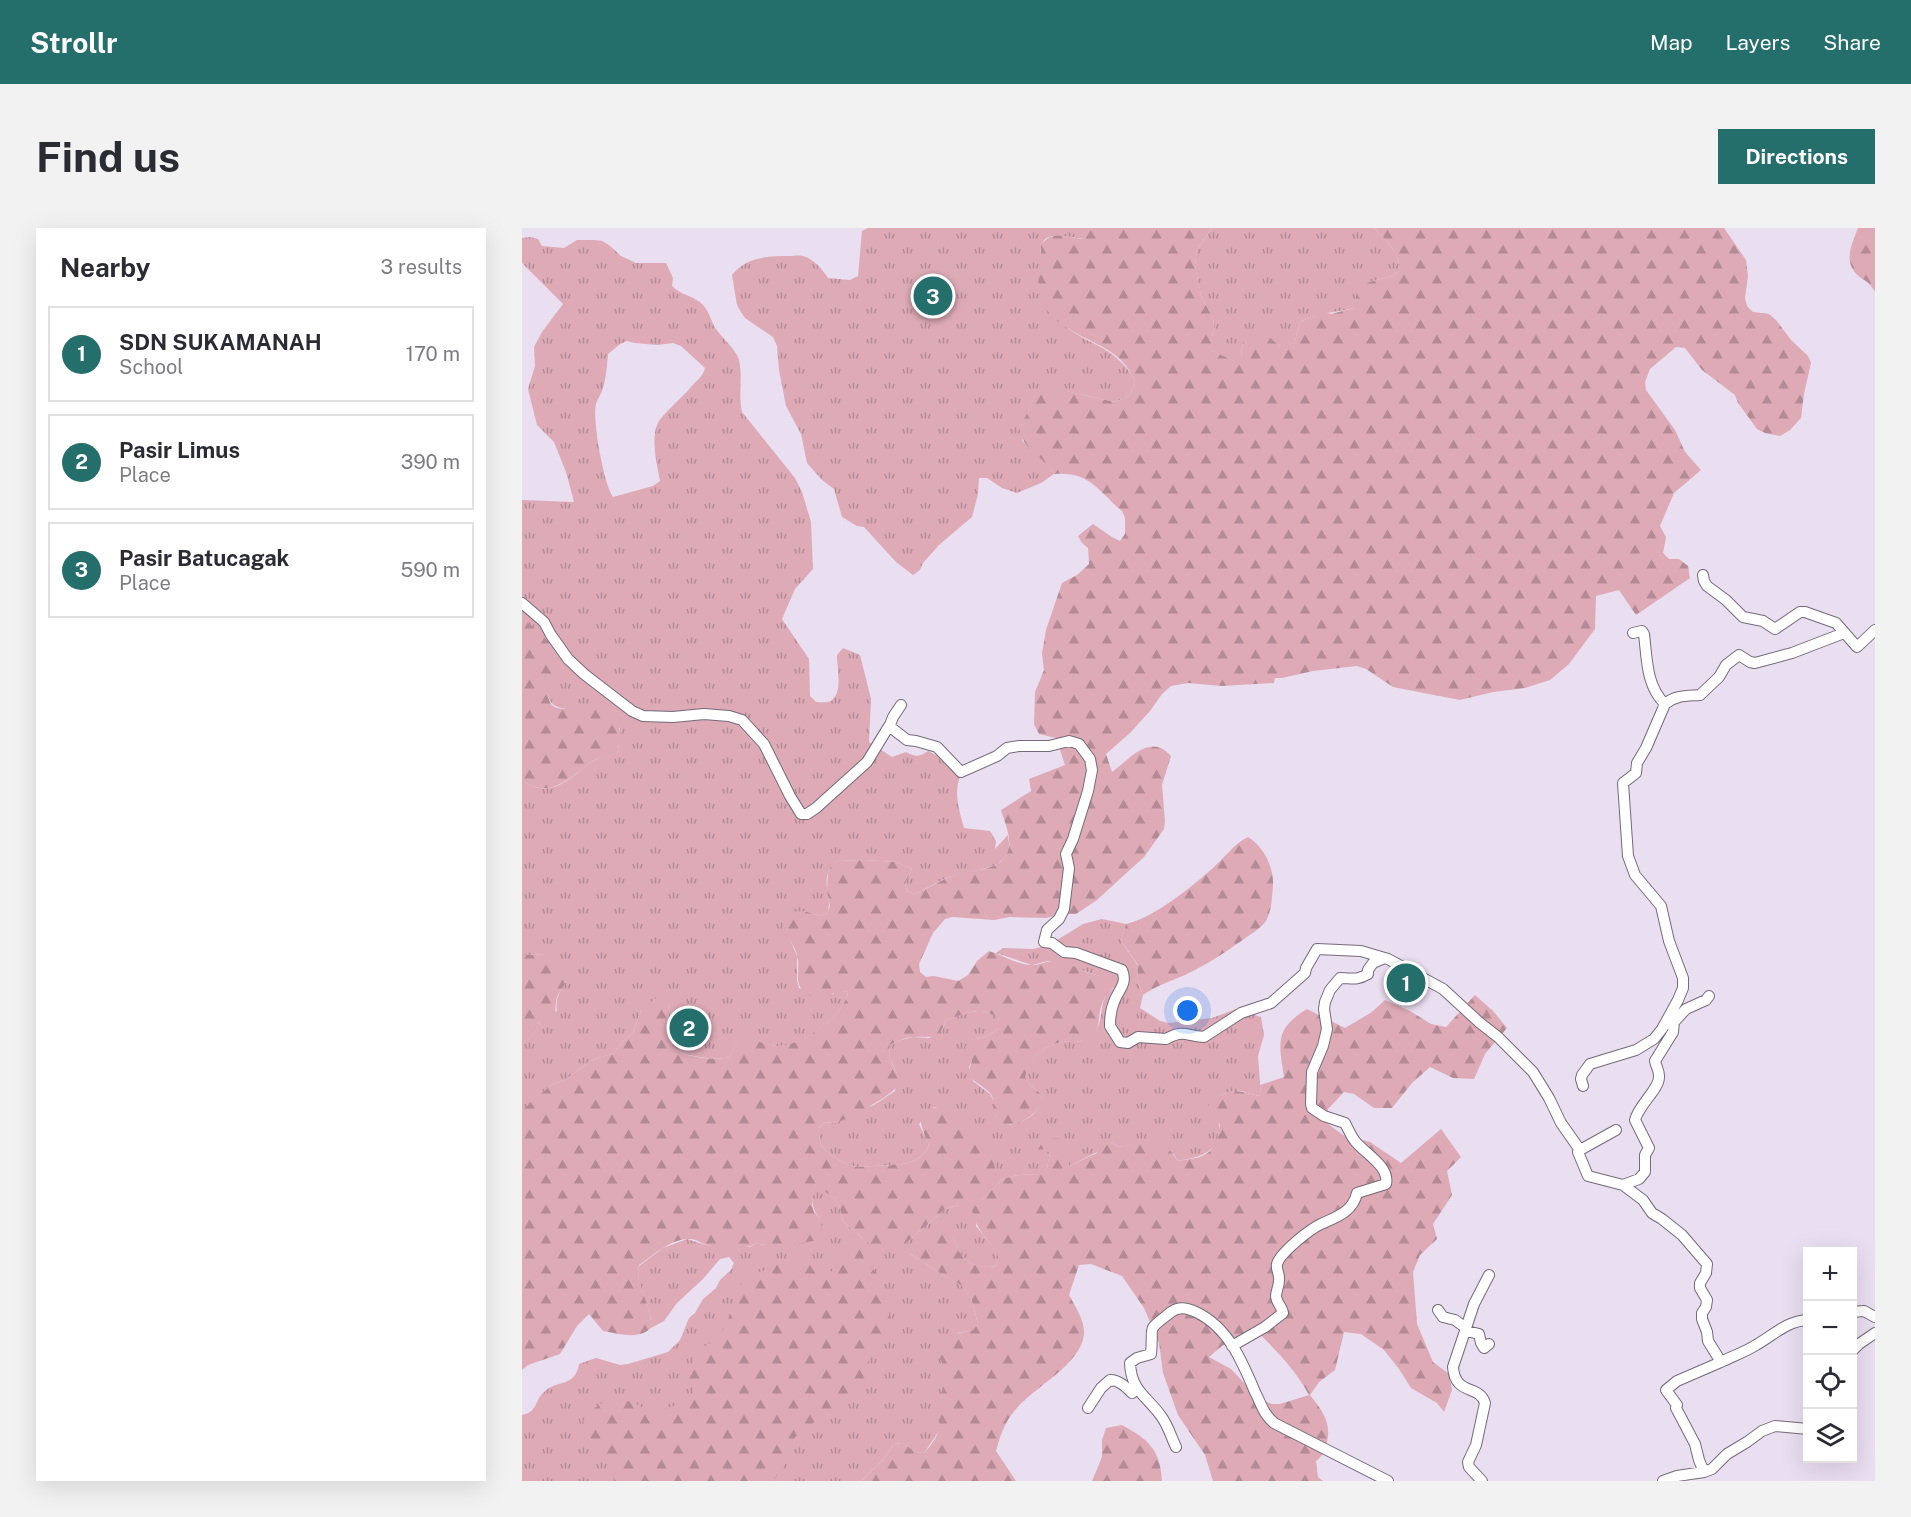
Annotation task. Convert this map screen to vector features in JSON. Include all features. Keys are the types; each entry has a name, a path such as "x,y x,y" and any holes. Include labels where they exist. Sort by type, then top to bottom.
{"street":[{"path":"1703,575 1707,586 1743,617 1763,621 1777,629 1800,612 1805,612 1836,623 1858,647 1875,630"},
{"path":"522,603 544,622 568,659 632,711 644,716 673,717 704,714 729,716 742,720 750,726 764,744 801,814 807,814 816,808 867,762 901,705"},
{"path":"1634,633 1642,631 1644,634 1649,677 1656,695 1665,705"},
{"path":"1583,1086 1582,1075 1590,1064 1636,1050 1654,1039 1673,1010 1683,988 1683,978 1669,941 1661,906 1635,875 1628,856 1626,841 1623,783 1636,773 1637,763 1665,705 1668,701 1683,696 1700,695 1719,677 1726,665 1739,655 1755,663 1792,653 1844,633"},
{"path":"890,725 907,740 937,747 961,772 1011,748 1049,746 1069,741 1083,748 1090,759 1091,779 1076,831 1066,854 1069,868 1064,909 1059,919 1047,930 1044,942 1052,942 1064,952 1076,953 1122,970 1125,978 1113,1004 1110,1026 1122,1043 1131,1042 1138,1037 1161,1040 1181,1033 1204,1037 1241,1013 1271,1003 1305,973 1317,949 1361,951 1388,959 1443,989 1525,1062 1544,1089 1561,1123 1580,1150 1578,1152 1588,1176 1623,1185 1643,1200 1652,1213 1682,1235 1707,1264 1706,1273 1700,1283 1700,1288 1707,1300 1702,1319 1708,1341 1721,1362"},
{"path":"1232,1346 1265,1327 1283,1313 1276,1295 1280,1279 1276,1268 1282,1256 1321,1224 1346,1212 1356,1198 1357,1192 1386,1184 1386,1174 1365,1149 1353,1140 1345,1123 1320,1113 1312,1108 1311,1104 1312,1072 1327,1029 1324,1009 1330,990 1340,978 1350,980 1362,978 1368,974 1373,963 1384,958 1388,959"},
{"path":"1623,1185 1641,1177 1645,1170 1645,1155 1649,1148 1635,1118 1644,1101 1658,1085 1659,1074 1654,1061 1673,1032 1674,1022 1686,1009 1706,1000 1709,996"},
{"path":"1580,1150 1616,1130"},
{"path":"1482,1481 1469,1467 1468,1462 1476,1445 1484,1399 1478,1393 1461,1386 1453,1375 1453,1367 1480,1289 1489,1275"},
{"path":"1176,1447 1161,1416 1137,1389 1131,1375 1130,1363 1137,1358 1151,1354 1153,1325 1175,1309 1191,1310 1216,1325 1245,1367 1261,1407 1274,1423 1388,1481"},
{"path":"1438,1310 1443,1317 1455,1320 1467,1331 1479,1334 1484,1348 1489,1344"},
{"path":"1857,1312 1864,1311 1875,1317"},
{"path":"1704,1472 1695,1444 1676,1408 1677,1404 1666,1390 1677,1381 1756,1346 1782,1327 1796,1320 1803,1320"},
{"path":"1857,1345 1875,1333"},
{"path":"1088,1408 1101,1388 1110,1380 1119,1382 1132,1393 1137,1389"},
{"path":"1663,1481 1712,1469 1727,1454 1762,1431 1775,1426 1803,1429"}],"green space":[{"path":"868,228 1092,228 1086,239 1053,236 1043,241 1041,283 1059,321 1118,359 1135,380 1130,395 1115,402 1066,391 1034,397 1021,425 1022,441 1046,462 1054,474 1041,483 1017,493 1002,488 987,478 979,478 978,494 972,517 939,545 923,563 920,570 913,575 896,562 864,527 857,526 842,517 834,489 822,480 807,463 801,434 786,406 777,346 773,337 745,318 741,312 737,305 732,275 744,264 758,259 773,256 800,256 807,257 814,262 828,278 850,280 858,276 862,231"},
{"path":"1092,228 1212,228 1197,249 1195,265 1201,296 1213,318 1211,350 1236,362 1241,356 1243,339 1251,333 1263,333 1279,345 1293,349 1300,322 1323,312 1331,314 1354,308 1357,291 1369,282 1393,276 1399,271 1398,258 1388,242 1374,228 1724,228 1746,260 1748,276 1745,298 1747,306 1753,312 1769,314 1776,320 1791,340 1808,356 1811,363 1801,418 1790,430 1780,436 1757,429 1738,403 1735,395 1702,370 1685,348 1676,347 1650,369 1645,382 1646,390 1675,430 1685,452 1701,470 1674,493 1660,526 1666,537 1663,553 1669,559 1679,559 1688,566 1690,578 1636,615 1619,590 1596,596 1595,629 1569,664 1550,680 1525,688 1493,692 1460,700 1393,687 1366,669 1357,666 1275,678 1274,683 1222,686 1188,683 1171,686 1130,733 1106,754 1112,772 1140,750 1148,747 1163,749 1171,756 1162,785 1164,829 1144,857 1097,900 1076,914 1062,914 1046,918 1010,917 994,920 953,917 945,919 933,933 919,964 920,972 926,977 934,976 958,981 968,975 977,961 989,951 1028,965 1054,961 1064,963 1097,975 1111,976 1117,981 1103,1001 1097,1029 1089,1038 1082,1042 1054,1044 1039,1054 1028,1068 1025,1077 1029,1084 1041,1094 1041,1103 1037,1110 1019,1122 1003,1124 996,1116 990,1093 968,1075 972,1060 965,1047 971,1040 986,1037 999,1028 999,1020 992,1015 974,1011 946,1020 941,1031 934,1036 908,1038 890,1045 890,1057 898,1080 895,1089 858,1113 835,1123 825,1122 819,1128 822,1146 845,1163 858,1167 896,1165 919,1157 929,1145 921,1124 923,1114 933,1108 947,1108 990,1150 994,1165 993,1173 984,1187 959,1205 943,1211 906,1243 883,1254 843,1221 839,1205 834,1198 815,1184 812,1205 814,1212 820,1218 823,1233 818,1240 779,1246 756,1243 734,1249 708,1245 691,1239 675,1242 639,1265 639,1281 649,1311 651,1328 634,1335 603,1331 589,1314 577,1326 560,1354 528,1365 522,1370 522,1107 527,1106 551,1085 565,1080 590,1061 614,1053 633,1033 641,1010 660,995 669,997 668,1021 674,1050 687,1055 701,1058 729,1057 741,1035 777,1046 787,1045 809,1036 839,1011 848,992 811,996 802,990 798,981 797,955 784,929 784,923 790,912 805,911 820,916 827,913 830,906 827,890 828,873 831,866 837,861 896,862 912,869 905,884 907,891 915,894 954,875 995,865 1006,855 1009,847 1008,833 1001,810 1031,791 1029,779 1065,765 1056,738 1039,734 1034,724 1035,692 1044,670 1042,654 1046,630 1062,583 1077,575 1089,564 1088,548 1078,536 1093,524 1120,541 1125,534 1125,518 1122,511 1092,483 1076,476 1054,474 1023,440 1020,429 1034,397 1049,391 1066,391 1115,402 1130,395 1135,380 1124,363 1105,348 1062,324 1052,316 1040,296 1041,245 1056,236 1085,239"},
{"path":"1212,228 1374,228 1388,242 1398,258 1399,271 1393,276 1369,282 1354,308 1320,314 1300,322 1293,349 1285,349 1270,339 1243,339 1241,356 1237,363 1211,350 1213,318 1201,296 1195,265 1197,249"},
{"path":"1858,228 1875,228 1875,292 1855,273 1850,261 1851,248"},
{"path":"522,238 538,239 542,246 564,248 577,240 602,241 621,256 636,263 666,263 673,278 672,286 705,307 714,326 739,360 742,412 795,478 811,522 813,569 795,589 782,619 809,659 810,696 816,702 832,700 838,689 837,655 843,648 860,655 871,699 869,742 892,757 906,752 920,755 928,751 940,757 961,774 957,794 964,828 990,831 996,841 995,849 1008,835 1009,845 1003,860 996,864 950,877 915,894 907,891 905,884 912,869 896,862 837,861 829,870 827,878 829,908 827,913 820,916 805,911 784,926 797,956 799,988 832,994 840,991 848,992 839,1011 810,1036 788,1045 778,1046 741,1036 729,1057 701,1057 674,1050 668,1021 670,1005 641,1010 633,1033 614,1053 590,1061 565,1080 551,1085 527,1107 522,1107 522,1044 533,1035 539,1022 557,1011 559,995 567,981 546,954 522,955 522,780 538,788 546,789 560,785 593,761 619,751 620,728 598,706 566,709 551,702 548,696 556,673 526,620 522,622 522,500 574,502 566,472 554,442 537,425 528,389 535,366 534,347 563,304 522,263","holes":["627,341 657,345 673,343 681,346 705,368 700,378 657,425 655,446 660,481 653,486 613,497 606,480 600,452 596,404 602,391 608,354"]},
{"path":"525,620 548,641 562,668 552,681 549,691 549,700 553,705 566,709 597,706 613,716 619,728 619,751 591,762 567,780 553,787 538,788 522,780 522,622"},
{"path":"1248,837 1263,851 1272,871 1272,899 1266,921 1253,933 1208,963 1143,995 1137,980 1138,965 1121,941 1126,924 1162,908"},
{"path":"1102,919 1126,924 1121,941 1138,966 1137,980 1143,995 1140,1008 1160,1021 1169,1023 1212,1018 1236,1009 1261,1017 1264,1035 1258,1056 1261,1096 1238,1091 1216,1097 1219,1134 1212,1149 1204,1154 1177,1161 1174,1154 1136,1144 1119,1147 1111,1142 1069,1166 1054,1140 1046,1138 1044,1149 1050,1153 1047,1168 1042,1174 1018,1175 1002,1179 977,1203 976,1226 996,1251 999,1258 996,1266 978,1266 968,1261 960,1253 951,1234 945,1233 929,1238 910,1254 962,1286 971,1298 978,1324 974,1330 957,1333 945,1366 939,1431 924,1453 916,1452 902,1443 894,1444 883,1460 861,1481 522,1481 522,1415 533,1409 544,1392 574,1377 579,1364 596,1358 620,1365 668,1352 680,1340 689,1318 695,1313 703,1299 716,1288 734,1263 729,1257 720,1259 703,1279 677,1303 664,1321 651,1328 649,1311 639,1281 639,1266 663,1248 687,1239 709,1246 750,1247 756,1243 764,1245 820,1218 813,1206 815,1183 834,1198 839,1205 843,1221 863,1239 906,1243 943,1211 959,1205 942,1109 934,1107 919,1124 929,1145 925,1152 912,1161 896,1165 858,1167 845,1163 822,1146 819,1128 825,1122 835,1123 874,1105 895,1091 897,1077 890,1058 890,1045 913,1037 929,1038 943,1029 946,1020 974,1011 992,1015 999,1020 999,1028 986,1037 971,1040 972,1060 969,1067 973,1081 990,1094 994,1101 996,1117 1010,1125 1032,1115 1040,1106 1041,1094 1024,1077 1032,1060 1054,1044 1082,1042 1092,1034 1099,1024 1104,1000 1114,988 1102,977 1058,962 1048,961 1032,965 996,953 1003,948 1033,949 1049,945 1083,924"},
{"path":"546,954 555,957 566,966 568,979 557,998 554,1019 539,1022 533,1035 522,1044 522,955"},
{"path":"1475,995 1507,1028 1485,1054 1474,1079 1453,1078 1430,1067 1412,1083 1392,1108 1374,1108 1354,1094 1344,1092 1328,1109 1328,1124 1343,1135 1370,1142 1401,1163 1441,1129 1461,1157 1447,1171 1452,1195 1433,1224 1437,1239 1420,1255 1413,1272 1417,1324 1433,1362 1449,1374 1452,1390 1444,1412 1437,1403 1411,1388 1384,1350 1361,1334 1344,1332 1335,1370 1319,1382 1310,1395 1322,1412 1328,1430 1325,1448 1316,1461 1318,1477 1323,1481 1213,1481 1205,1455 1178,1415 1163,1373 1159,1343 1144,1308 1122,1276 1091,1264 1079,1265 1069,1295 1083,1324 1084,1334 1081,1345 1066,1365 1016,1409 1001,1434 996,1451 1016,1481 861,1481 883,1460 894,1444 902,1443 916,1452 924,1453 932,1443 940,1426 936,1408 945,1377 940,1359 943,1340 949,1335 973,1330 978,1324 971,1298 962,1286 910,1254 911,1246 936,1234 951,1233 960,1253 968,1261 978,1266 996,1266 999,1258 976,1224 972,1210 1002,1179 1018,1175 1041,1174 1047,1168 1050,1153 1044,1149 1036,1150 1031,1144 1046,1138 1061,1139 1066,1146 1063,1153 1069,1166 1097,1153 1096,1145 1103,1141 1111,1142 1119,1147 1152,1143 1167,1148 1177,1161 1196,1158 1208,1153 1218,1134 1220,1124 1209,1113 1209,1098 1235,1091 1261,1096 1260,1085 1284,1077 1281,1038 1289,1023 1307,1009 1345,1028 1372,1012 1385,1000 1410,1011 1431,1024 1446,1027","holes":["1253,1327 1290,1367 1309,1395 1280,1404 1272,1404 1259,1399 1231,1369 1209,1357"]},
{"path":"861,1247 865,1261 880,1279 883,1297 892,1321 866,1366 867,1384 863,1391 851,1403 828,1412 795,1437 783,1467 773,1481 614,1481 610,1460 606,1453 580,1432 584,1420 591,1411 611,1398 631,1402 651,1411 668,1408 685,1400 694,1393 689,1377 694,1357 699,1350 719,1337 727,1322 739,1287 749,1275 766,1270 779,1261 796,1260 803,1257 818,1275 827,1274"},
{"path":"1122,1425 1146,1441 1156,1453 1162,1481 1092,1481 1102,1457 1102,1440 1106,1428"}],"place":[{"name":"Pasir Batucagak","path":"933,296"},
{"name":"SDN SUKAMANAH","path":"1406,983"},
{"name":"Pasir Limus","path":"689,1028"}]}
